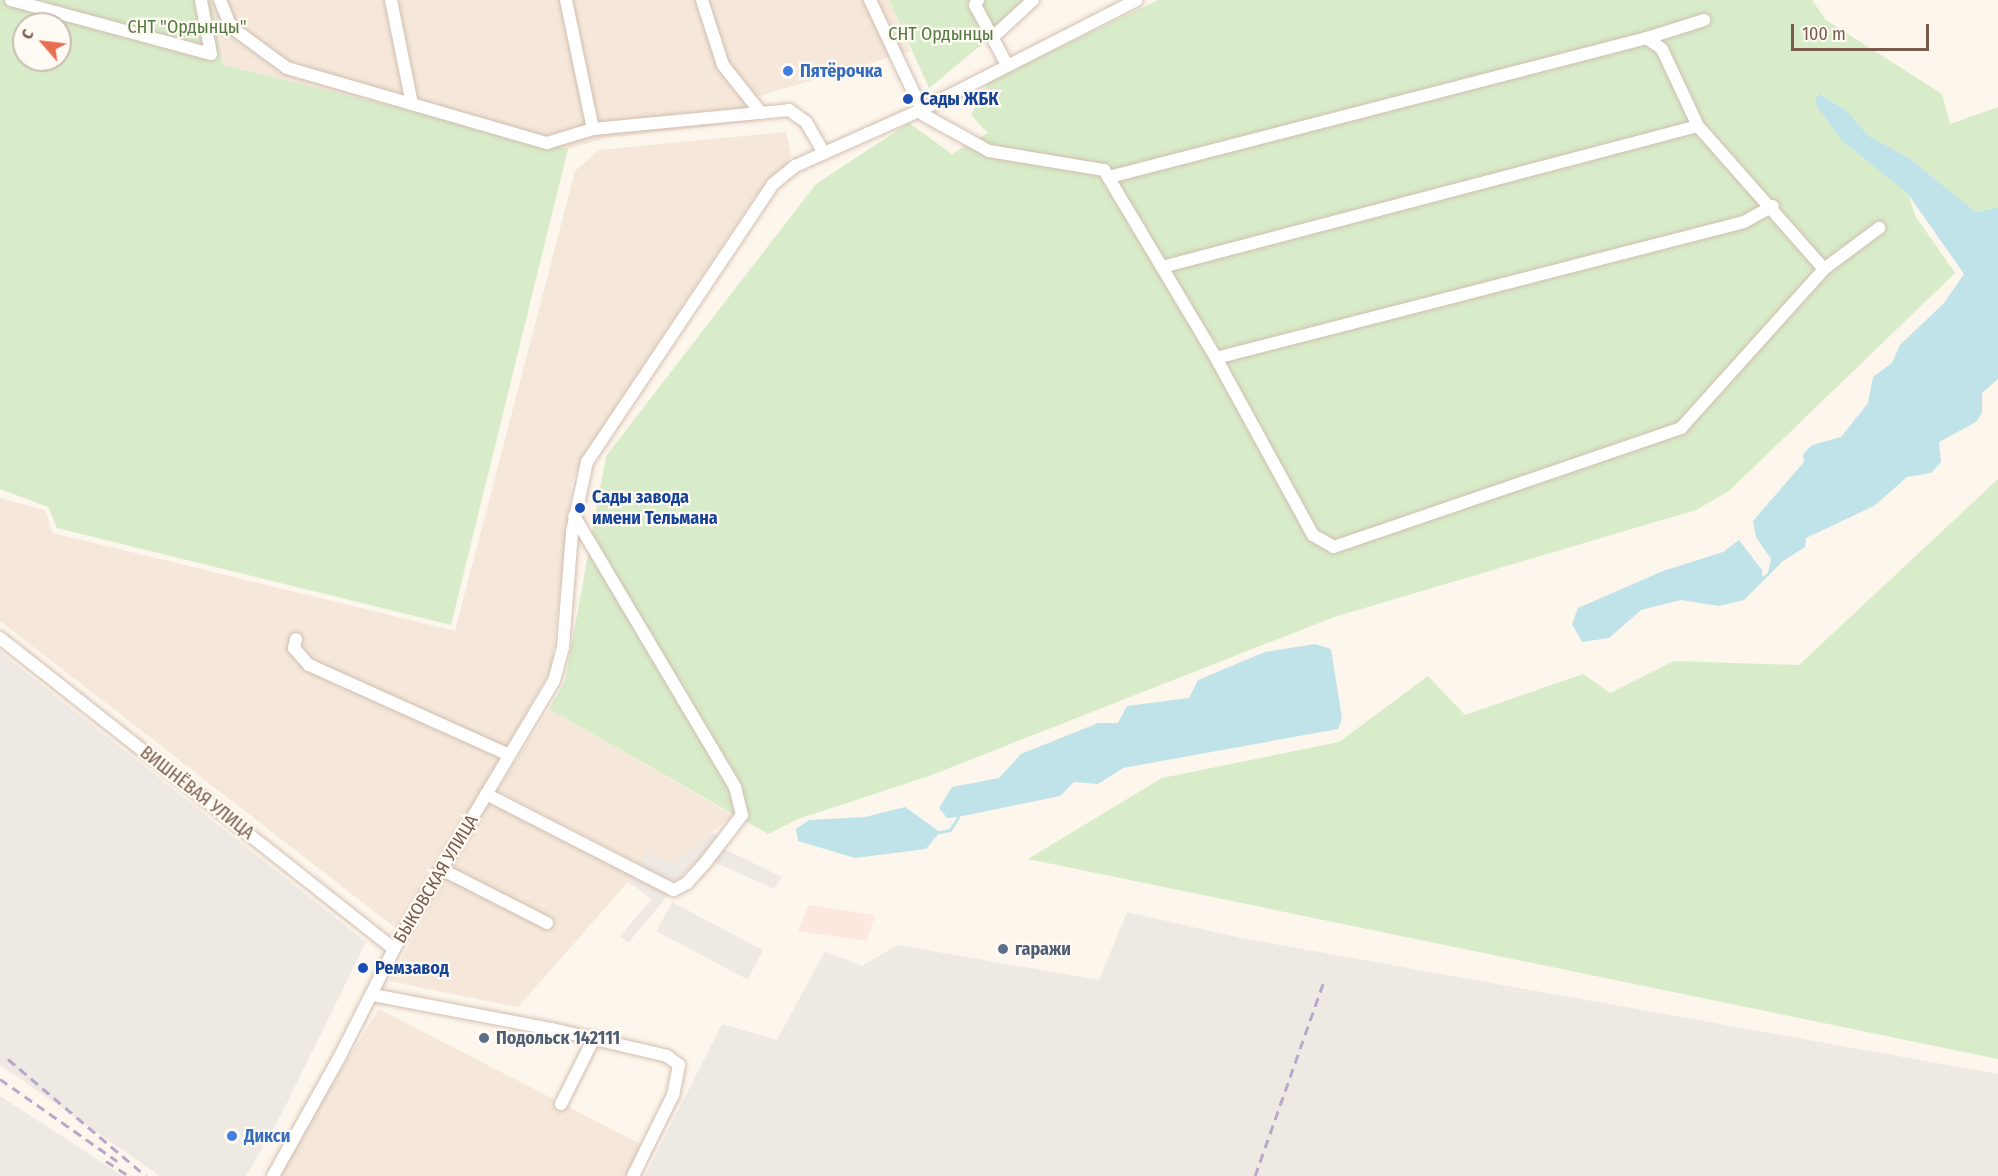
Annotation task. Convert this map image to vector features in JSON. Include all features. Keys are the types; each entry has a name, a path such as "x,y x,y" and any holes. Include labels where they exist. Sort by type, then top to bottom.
{"street":[{"path":"11,0 212,54 201,0"},
{"path":"220,0 231,27 287,68 547,143 593,129 789,110 800,114 824,153"},
{"path":"391,0 412,104"},
{"path":"566,0 593,129"},
{"path":"702,0 723,64 761,113"},
{"path":"870,0 921,110 953,133 989,151 1104,170 1216,358 1313,535 1334,547 1682,428 1824,269 1879,228"},
{"path":"994,36 1033,0"},
{"name":"БЫКОВСКАЯ УЛИЦА","path":"273,1176 373,995 394,949 554,681 563,647 574,516 580,483 591,455 773,184 795,166 921,110 1137,0"},
{"path":"975,2 1007,65"},
{"path":"1109,177 1647,38 1704,20"},
{"path":"1647,38 1662,48 1698,126 1773,206 1824,269"},
{"path":"1162,267 1698,126"},
{"path":"1216,358 1744,222 1773,206"},
{"path":"486,794 674,890 687,883 742,815 735,788 574,516"},
{"name":"ВИШНЁВАЯ УЛИЦА","path":"0,638 394,949"},
{"path":"296,639 294,648 309,665 509,755"},
{"path":"441,869 547,923"},
{"path":"373,995 594,1038 667,1056 680,1065 673,1095 633,1176"},
{"path":"561,1104 594,1038"}],"shaded area":[{"path":"211,0 889,0 911,51 743,101 755,121 605,138 568,149 223,65"},
{"path":"786,132 791,156 785,167 754,197 586,451 572,482 551,669 402,933 0,621 0,498 45,510 53,533 455,631 575,171 599,150"},
{"path":"0,652 366,942 282,1113 246,1176 160,1176 0,1065"},
{"path":"549,709 733,815 672,865 648,852 639,864 497,791"},
{"path":"490,801 636,873 518,1007 389,981"},
{"path":"713,832 720,838 678,880 667,881 639,864 648,852 672,865"},
{"path":"722,848 782,877 774,889 710,860"},
{"path":"636,873 669,894 628,943 620,936 652,899 628,882"},
{"path":"672,902 763,950 747,979 657,931"},
{"path":"809,905 875,915 867,941 798,931"},
{"path":"1127,912 1241,938 1998,1074 1998,1176 645,1176 722,1024 777,1040 825,951 862,966 897,945 1099,980"},
{"path":"379,1009 654,1151 640,1176 275,1176"},
{"path":"0,1096 123,1176 0,1176"}],"green space":[{"name":"СНТ \"Ордынцы\"","path":"0,0 211,0 223,65 568,149 451,625 57,528 48,507 0,489"},
{"name":"СНТ Ордынцы","path":"889,0 1036,0 929,88"},
{"path":"1158,0 1812,0 1826,20 1942,94 1950,124 1998,107 1998,207 1976,212 1909,158 1869,136 1846,110 1821,94 1818,108 1842,141 1908,194 1916,217 1955,273 1729,491 1696,510 1334,617 929,776 798,819 768,834 549,709 565,681 606,456 816,184 909,123 952,154 988,133 971,115 988,82"},
{"path":"1998,479 1998,1059 1028,859 1162,778 1339,742 1428,676 1465,715 1583,674 1610,693 1674,661 1799,665"}],"water":[{"path":"1820,94 1846,110 1869,136 1909,158 1976,212 1998,207 1998,379 1982,393 1982,413 1976,422 1939,442 1941,462 1931,473 1907,477 1874,506 1806,538 1805,547 1783,561 1744,600 1719,606 1681,600 1641,610 1609,638 1582,642 1572,624 1578,608 1663,571 1723,552 1739,540 1762,570 1762,577 1768,573 1771,559 1756,537 1753,521 1804,462 1803,454 1812,445 1841,437 1868,403 1873,377 1892,363 1900,345 1944,303 1964,274 1908,194 1842,141 1818,108 1815,100"},
{"path":"1315,644 1331,649 1342,718 1338,729 1123,768 1098,784 1074,782 1060,796 958,817 947,818 939,808 952,787 999,778 1021,754 1098,723 1118,723 1127,706 1189,698 1198,680 1265,652"},
{"path":"905,807 940,832 926,849 855,858 798,841 796,829 809,820 865,817"}],"waterway":[{"path":"940,832 950,830 958,817"}],"railway":[{"path":"1255,1176 1323,984"},
{"path":"8,1059 146,1176"},
{"path":"0,1079 117,1161"},
{"path":"106,1161 129,1176"}],"place":[{"name":"Пятёрочка","path":"788,71"},
{"name":"Сады ЖБК","path":"908,99"},
{"name":"Сады завода имени Тельмана","path":"580,508"},
{"name":"гаражи","path":"1003,949"},
{"name":"Ремзавод","path":"363,968"},
{"name":"Подольск 142111","path":"484,1038"},
{"name":"Дикси","path":"232,1136"}]}
